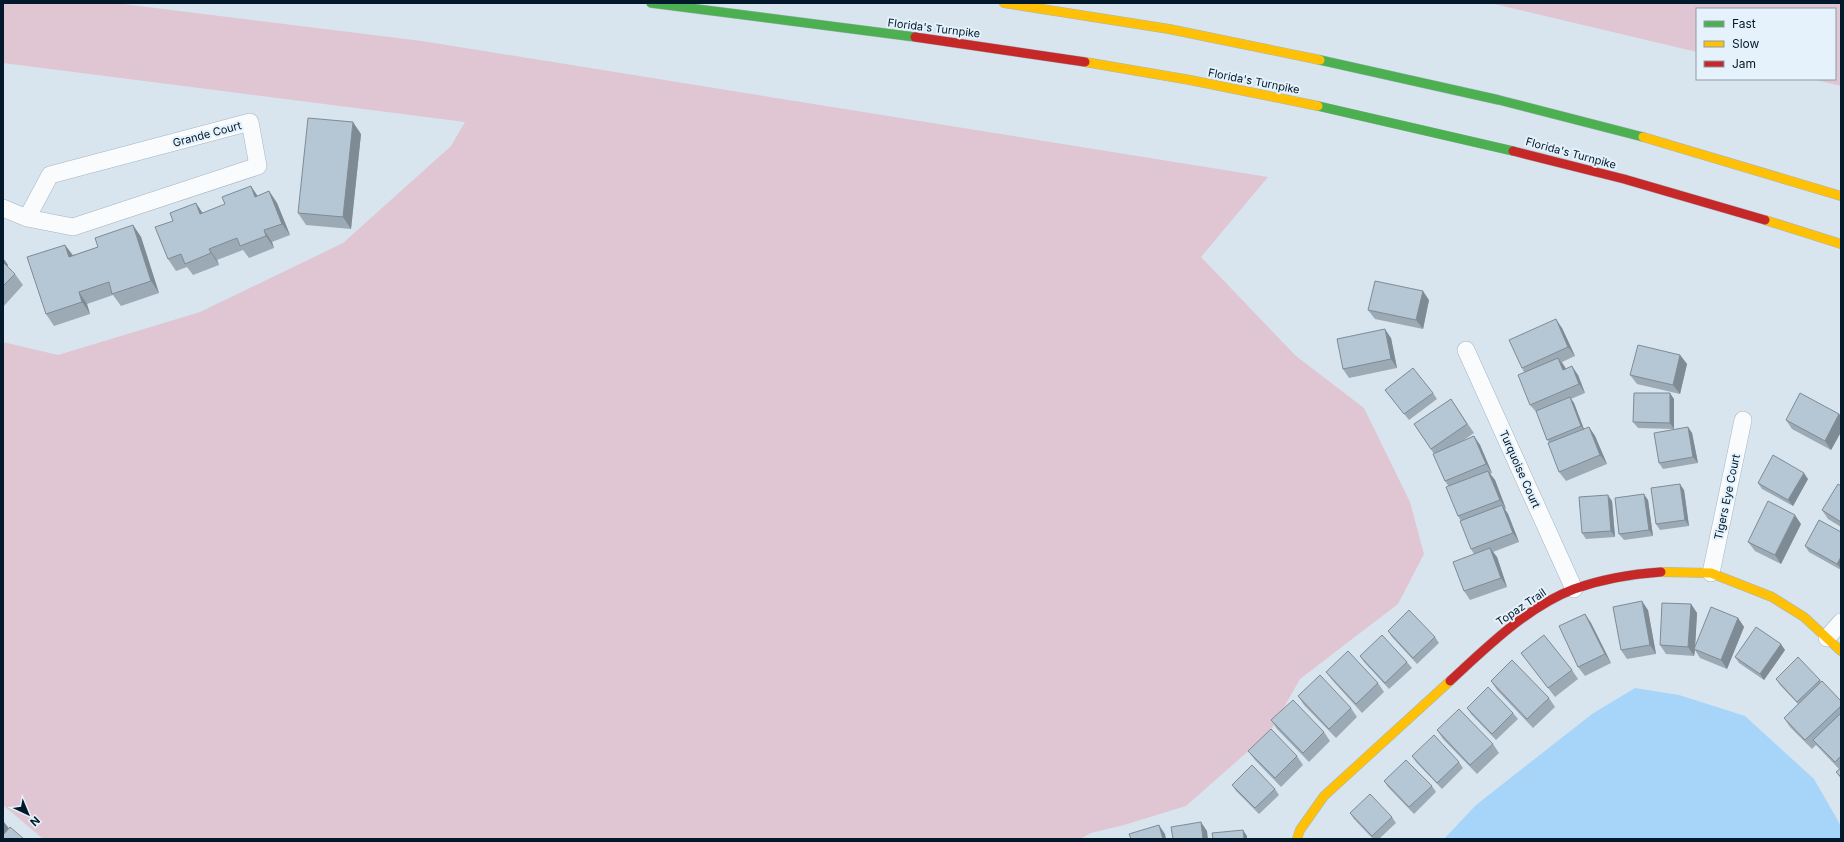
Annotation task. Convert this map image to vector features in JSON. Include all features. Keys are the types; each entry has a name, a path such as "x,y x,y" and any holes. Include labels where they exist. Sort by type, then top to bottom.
{"main road":[{"name":"Florida's Turnpike","path":"651,3 1003,49 1160,74 1312,105 1488,144 1648,186 1841,244"},
{"path":"1004,3 1169,29 1499,100 1668,144 1841,196"},
{"name":"Topaz Trail","path":"1297,839 1300,830 1324,796 1499,636 1546,603 1574,589 1605,580 1638,574 1665,572 1711,573 1772,597 1804,617 1841,652"}],"street":[{"name":"Grande Court","path":"3,208 27,218 73,227 258,166 250,122 50,175 27,218"},
{"name":"Turquoise Court","path":"1466,350 1574,589"},
{"name":"Tigers Eye Court","path":"1711,573 1743,420"},
{"path":"1827,638 1841,622"}],"shaded area":[{"path":"3,3 115,3 422,41 1268,177 1201,257 1296,356 1364,408 1410,502 1424,554 1398,604 1300,679 1270,732 1186,806 1124,825 1091,833 1080,839 43,839 3,805 3,342 58,355 200,312 343,243 451,146 465,122 3,63"},
{"path":"1490,3 1841,3 1841,86 1816,80 1836,80 1836,8 1696,8 1696,52"}],"water":[{"path":"1635,688 1679,695 1745,716 1814,779 1841,826 1841,839 1444,839 1476,805 1592,714"}],"building":[{"path":"308,118 353,122 343,217 298,213"},
{"path":"251,186 255,197 269,191 282,224 264,230 266,236 240,246 237,238 209,249 211,253 185,264 181,254 168,259 155,227 173,221 170,213 196,203 200,214 225,204 222,197"},
{"path":"133,225 151,281 112,294 109,282 79,292 82,302 46,314 27,257 65,245 69,257 98,247 95,238"},
{"path":"3,262 15,274 3,286"},
{"path":"1375,281 1423,291 1416,320 1368,310"},
{"path":"1556,319 1568,347 1522,368 1509,340"},
{"path":"1385,329 1391,359 1343,369 1337,339"},
{"path":"1638,345 1680,355 1673,385 1630,375"},
{"path":"1558,358 1563,370 1572,366 1579,384 1530,405 1518,375"},
{"path":"1413,368 1433,393 1404,414 1385,390"},
{"path":"1634,393 1670,393 1670,423 1633,422"},
{"path":"1800,393 1839,414 1825,441 1786,420"},
{"path":"1570,397 1581,426 1547,440 1536,411"},
{"path":"1451,399 1467,424 1431,449 1414,424"},
{"path":"1589,427 1600,455 1559,472 1548,443"},
{"path":"1688,427 1693,457 1659,463 1654,433"},
{"path":"1474,436 1486,464 1445,481 1433,454"},
{"path":"1773,455 1804,473 1788,500 1758,483"},
{"path":"1488,471 1500,500 1458,516 1446,487"},
{"path":"1680,484 1685,520 1656,524 1651,488"},
{"path":"1838,484 1841,486 1841,522 1822,510"},
{"path":"1644,494 1649,530 1619,534 1615,498"},
{"path":"1608,495 1611,531 1582,533 1579,497"},
{"path":"1768,501 1795,515 1775,555 1748,542"},
{"path":"1502,505 1513,533 1471,549 1460,521"},
{"path":"1819,520 1841,532 1841,557 1837,564 1805,546"},
{"path":"1490,548 1501,578 1464,591 1453,562"},
{"path":"1642,601 1650,645 1621,650 1613,607"},
{"path":"1662,603 1691,604 1688,647 1660,645"},
{"path":"1711,607 1738,618 1721,660 1694,649"},
{"path":"1409,610 1435,637 1413,658 1388,631"},
{"path":"1585,614 1605,654 1578,667 1559,626"},
{"path":"1756,627 1781,644 1760,674 1735,657"},
{"path":"1382,635 1407,662 1385,683 1360,656"},
{"path":"1544,635 1572,670 1548,688 1521,653"},
{"path":"1348,651 1378,683 1356,704 1326,672"},
{"path":"1798,657 1820,680 1797,702 1776,679"},
{"path":"1512,660 1549,698 1527,719 1491,681"},
{"path":"1320,675 1351,708 1329,729 1298,696"},
{"path":"1822,681 1841,701 1841,706 1805,740 1784,718"},
{"path":"1488,687 1513,713 1492,734 1467,708"},
{"path":"1293,700 1324,732 1303,753 1271,720"},
{"path":"1459,709 1493,744 1470,765 1437,730"},
{"path":"1841,713 1841,756 1835,762 1813,740"},
{"path":"1271,729 1297,756 1275,778 1248,751"},
{"path":"1434,735 1459,762 1437,783 1412,756"},
{"path":"1406,760 1432,786 1409,807 1384,781"},
{"path":"1252,765 1275,789 1255,808 1232,785"},
{"path":"1841,768 1841,777 1836,772"},
{"path":"1370,794 1392,817 1372,836 1350,813"},
{"path":"1201,822 1203,839 1173,839 1171,827"},
{"path":"1159,825 1163,839 1131,839 1129,834"},
{"path":"10,827 24,839 3,839 3,835"},
{"path":"1243,830 1244,839 1213,839 1212,833"}],"traffic: fast":[{"path":"651,3 915,37"},
{"path":"1320,60 1499,100 1643,137"},
{"path":"1318,106 1513,151"}],"traffic: slow":[{"path":"1004,3 1169,29 1320,60"},
{"path":"1085,62 1190,80 1318,106"},
{"path":"1643,137 1841,196"},
{"path":"1765,220 1841,244"},
{"path":"1661,572 1711,573 1772,597 1804,617 1841,651"},
{"path":"1297,839 1300,830 1324,796 1450,681"}],"traffic: jam":[{"path":"915,37 1085,62"},
{"path":"1513,151 1624,179 1765,220"},
{"path":"1450,681 1508,629 1540,606 1557,597 1585,585 1639,574 1661,572"}]}
